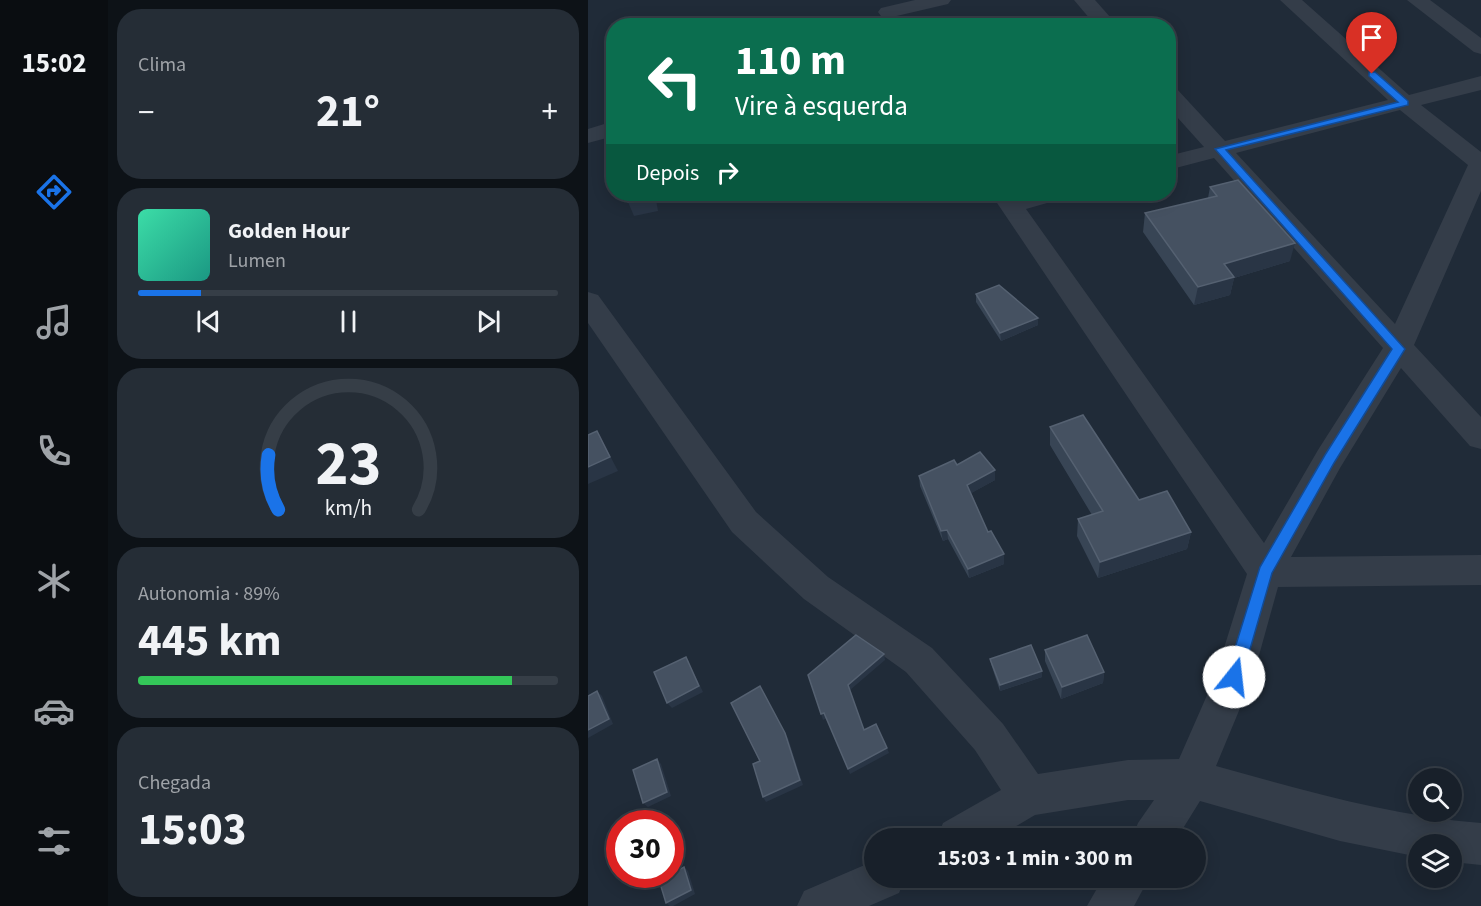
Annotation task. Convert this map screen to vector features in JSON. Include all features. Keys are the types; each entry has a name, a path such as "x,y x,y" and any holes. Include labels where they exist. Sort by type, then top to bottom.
{"street":[{"path":"888,12 941,0"},
{"path":"1084,0 1101,18"},
{"path":"1159,828 1191,778 1234,677 1265,572 1329,459 1398,349 1481,164 1405,103 1290,0"},
{"path":"1417,0 1481,48"},
{"path":"1176,161 1481,83"},
{"path":"1176,102 1398,349 1481,437"},
{"path":"588,136 606,130"},
{"path":"1007,201 1265,572"},
{"path":"588,302 744,522 816,588 919,660 989,737 1029,796"},
{"path":"1265,572 1481,570"},
{"path":"975,828 1029,796 1128,780 1191,778 1340,820 1445,841 1481,844"},
{"path":"819,906 864,887"},
{"path":"1110,906 1122,888"}],"building":[{"path":"1238,180 1295,243 1224,264 1234,277 1198,287 1145,213 1217,196 1210,187"},
{"path":"999,285 1038,318 1000,333 976,294"},
{"path":"1083,415 1139,500 1167,491 1191,532 1100,562 1078,519 1103,511 1050,427"},
{"path":"597,431 610,457 588,467 588,435"},
{"path":"980,452 995,470 967,485 988,532 991,531 1004,554 968,569 947,530 941,531 919,476 954,460 957,465"},
{"path":"856,635 884,654 848,685 864,730 876,724 887,748 848,769 824,713 821,714 808,675"},
{"path":"1087,635 1104,672 1062,687 1045,650"},
{"path":"1031,645 1042,671 1000,685 990,659"},
{"path":"686,657 699,686 667,703 654,672"},
{"path":"760,686 785,733 800,780 763,797 753,764 760,761 731,703"},
{"path":"597,691 609,719 588,730 588,696"},
{"path":"657,759 667,792 643,803 633,770"},
{"path":"684,867 691,890 666,903 661,888 684,888"}],"route":[{"path":"1234,677 1265,572 1329,459 1398,349 1220,149 1405,103 1372,74"}]}
